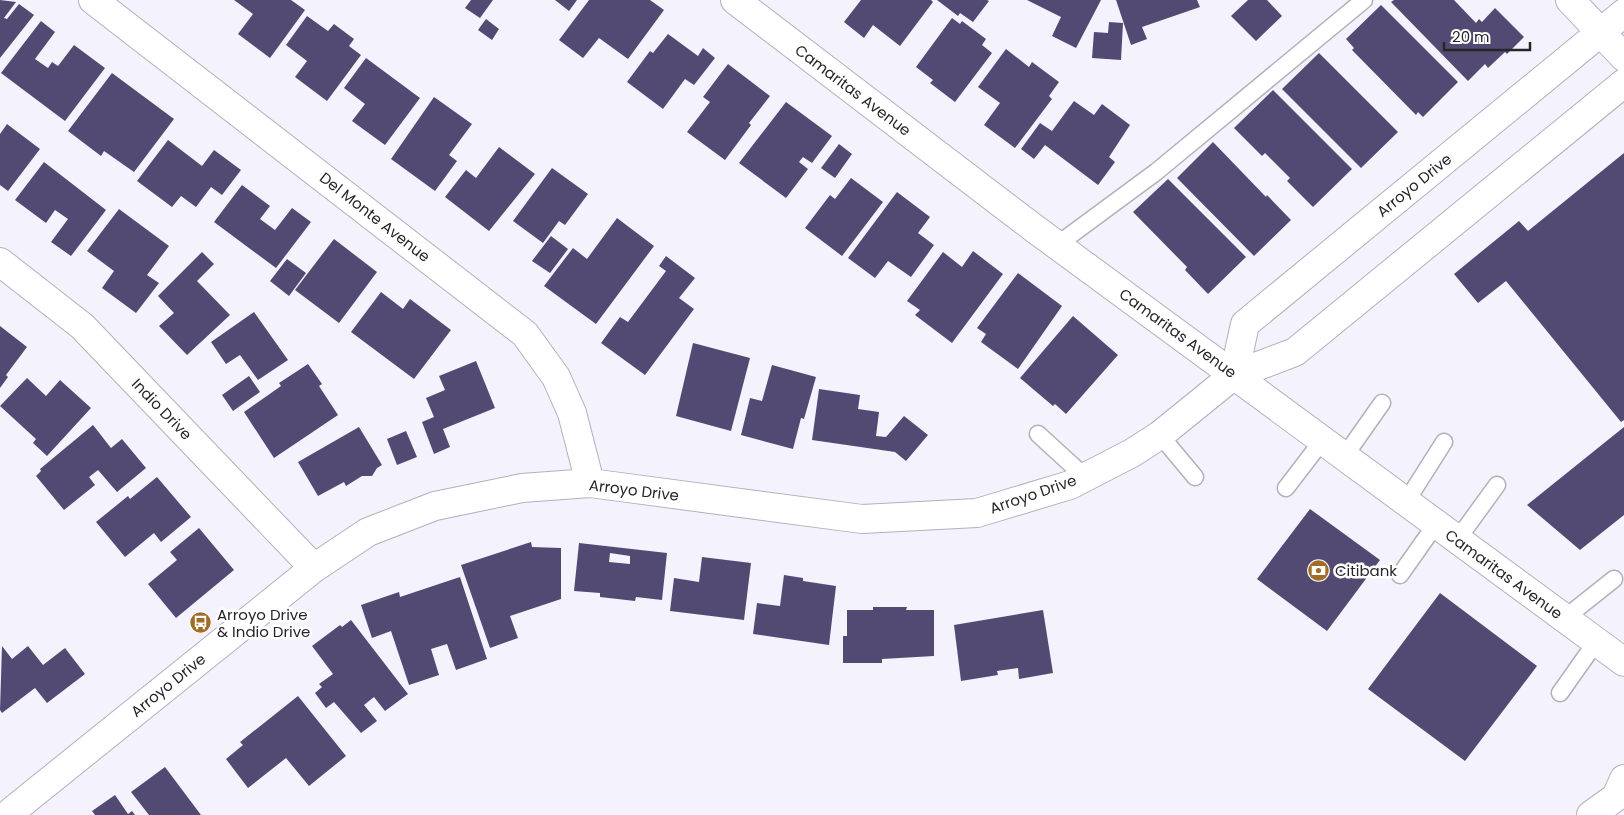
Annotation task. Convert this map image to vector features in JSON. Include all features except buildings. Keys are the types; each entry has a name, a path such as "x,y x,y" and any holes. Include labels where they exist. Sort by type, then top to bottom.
{"street":[{"name":"Del Monte Avenue","path":"93,0 525,334 556,377 572,413 590,483"},
{"name":"Camaritas Avenue","path":"735,0 1057,245 1322,441 1565,618 1614,650"},
{"path":"1570,0 1624,57"},
{"name":"Arroyo Drive","path":"1234,375 1245,324 1624,13"},
{"name":"Arroyo Drive","path":"6,809 314,568 368,532 435,506 522,488 590,483 862,519 977,513 1070,485 1132,453 1160,435 1234,375 1295,352 1624,83"},
{"name":"Indio Drive","path":"0,262 82,326 314,568"},
{"path":"1591,815 1616,797 1624,779"}],"lane":[{"path":"1057,245 1156,172 1364,0"},
{"path":"1344,457 1382,403"},
{"path":"1038,434 1085,476"},
{"path":"1160,435 1195,477"},
{"path":"1286,488 1322,441"},
{"path":"1406,502 1444,442"},
{"path":"1400,575 1497,485"},
{"path":"1565,618 1614,579"},
{"path":"1560,693 1614,650"}],"place":[{"name":"Citibank","path":"1319,570"},
{"name":"Arroyo Drive & Indio Drive","path":"201,623"}]}
